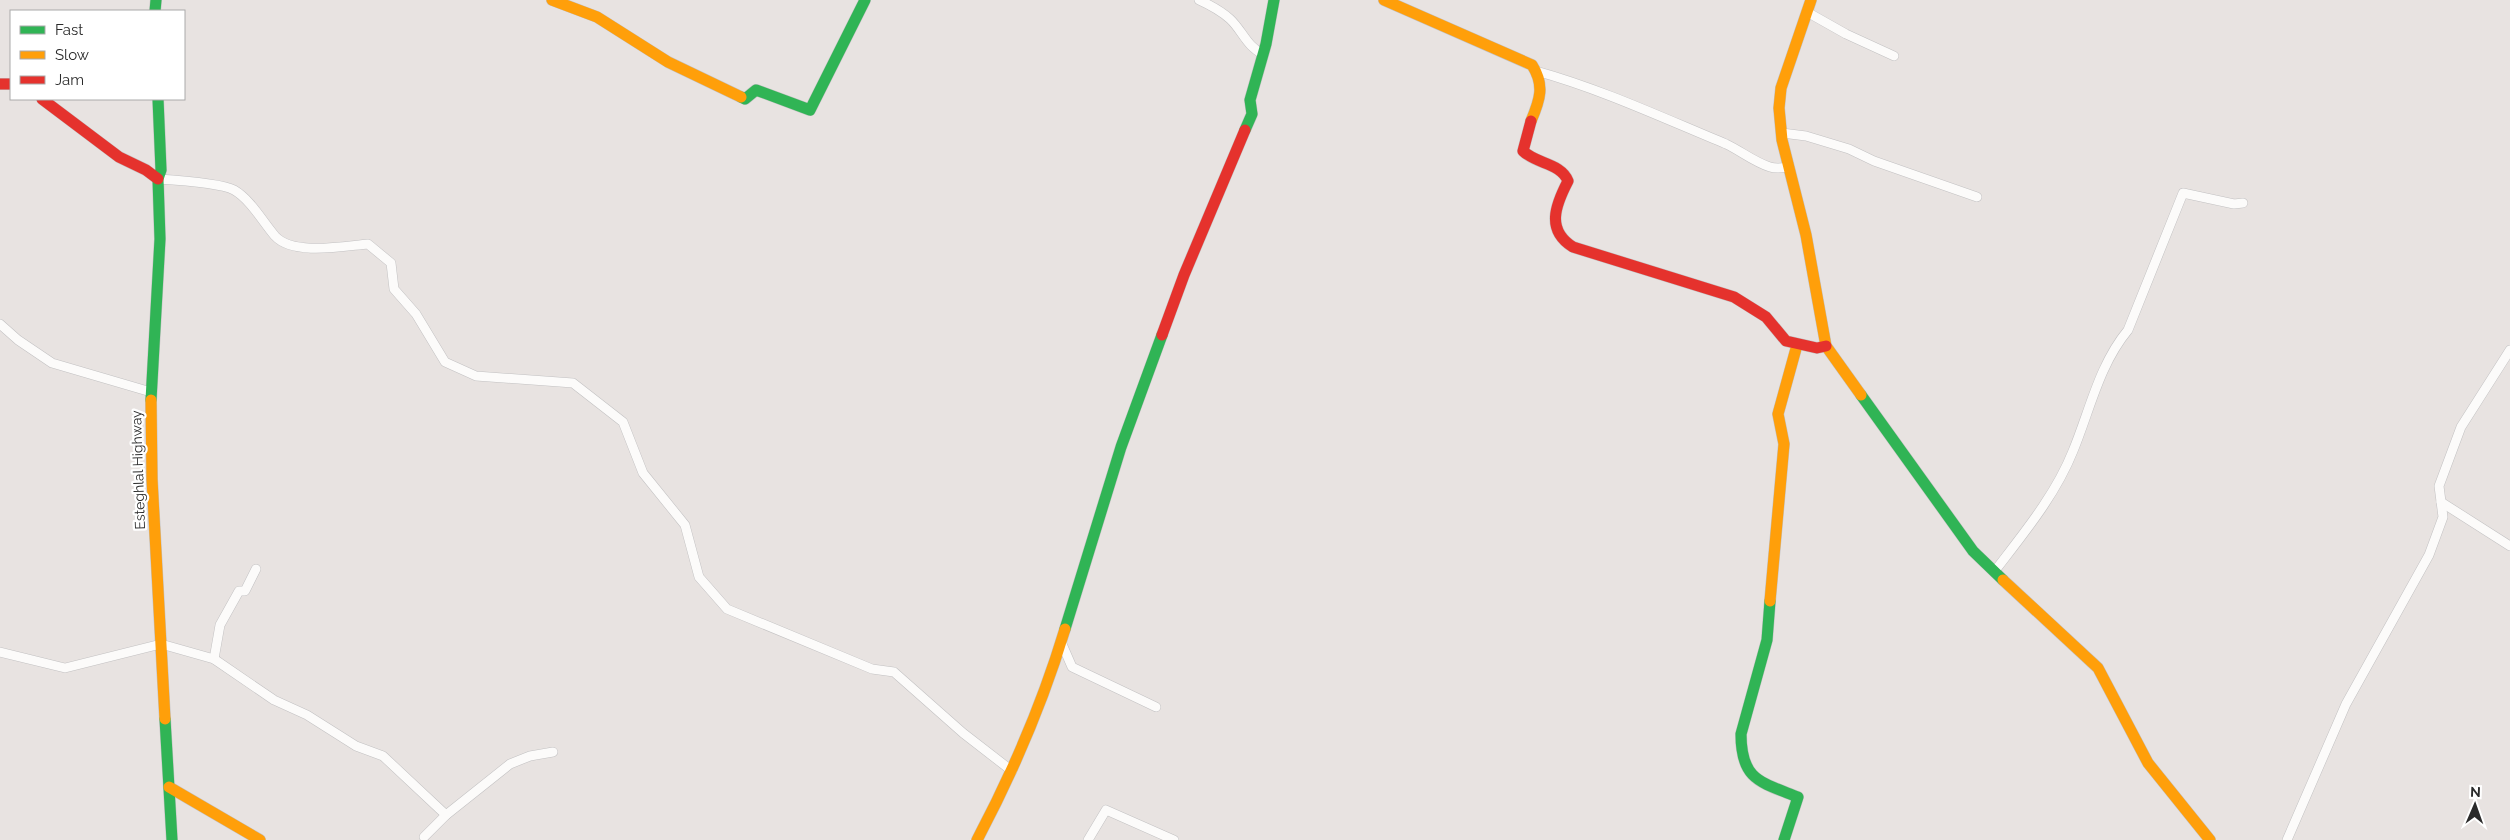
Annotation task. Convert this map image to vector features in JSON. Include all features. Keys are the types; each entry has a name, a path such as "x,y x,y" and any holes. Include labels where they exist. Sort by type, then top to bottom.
{"main road":[{"path":"552,0 597,17 668,62 744,99 756,90 810,110 865,0"},
{"path":"977,840 1012,771 1062,644 1121,447 1184,275 1252,114 1250,100 1263,54 1274,0"},
{"path":"1384,0 1532,65 1536,70 1543,92 1525,138 1523,151 1530,158 1561,171 1567,176 1568,181 1554,224 1558,237 1572,247 1645,268 1749,304 1766,316 1786,341 1817,348 1826,346"},
{"path":"1811,0 1781,88 1779,108 1788,166 1806,236 1826,346 1973,551 2098,668 2148,763 2210,840"},
{"path":"43,100 119,157 146,170 158,179"},
{"name":"Esteghlal Highway","path":"158,100 161,170 158,179 160,240 151,392 152,479 172,840"},
{"path":"1784,840 1798,797 1753,777 1744,768 1740,750 1741,734 1768,640 1784,444 1778,414 1797,345"},
{"path":"169,787 260,840"}],"street":[{"path":"1199,0 1231,20 1249,44 1263,54"},
{"path":"1807,12 1846,34 1894,56"},
{"path":"1536,70 1573,81 1670,121 1741,151 1761,164 1779,168 1788,166"},
{"path":"1782,133 1806,136 1849,149 1865,158 1977,198"},
{"path":"158,179 198,183 233,190 262,218 276,238 295,247 324,248 368,244 391,263 394,289 416,314 445,362 476,376 573,383 623,422 643,473 685,525 699,577 727,609 872,669 894,672 963,733 1012,771"},
{"path":"1994,572 2037,516 2073,452 2094,393 2116,346 2128,330 2183,193 2234,204 2243,203"},
{"path":"0,324 18,340 52,363 151,392"},
{"path":"2287,840 2346,704 2429,555 2443,517 2439,486 2461,426 2510,350"},
{"path":"2441,502 2510,546"},
{"path":"214,659 220,625 239,591 245,591 256,569"},
{"path":"0,652 65,668 161,644 214,659 274,700 307,715 356,746 383,756 446,814"},
{"path":"1062,644 1072,667 1156,707"},
{"path":"424,837 446,814 510,764 530,756 553,752"},
{"path":"1088,840 1106,810 1174,840"}],"traffic: fast":[{"path":"155,10 156,0"},
{"path":"741,97 745,99 756,90 810,110 865,0"},
{"path":"1245,130 1252,114 1250,100 1266,44 1274,0"},
{"path":"151,400 160,239 158,179 161,170 158,100"},
{"path":"1065,629 1121,447 1162,335"},
{"path":"1861,395 1973,551 2003,580"},
{"path":"1770,601 1767,640 1741,734 1745,761 1755,777 1763,783 1798,797 1784,840"},
{"path":"165,719 172,840"}],"traffic: slow":[{"path":"552,0 597,17 668,62 741,97"},
{"path":"1384,0 1532,65 1539,79 1540,93 1531,121"},
{"path":"1811,0 1781,88 1779,108 1782,140 1806,235 1826,346 1861,395"},
{"path":"1770,601 1784,444 1778,414 1797,345"},
{"path":"151,400 152,479 165,719"},
{"path":"2003,580 2098,668 2148,763 2210,840"},
{"path":"977,840 1003,789 1026,736 1047,683 1065,629"},
{"path":"169,787 260,840"}],"traffic: jam":[{"path":"0,84 10,84"},
{"path":"43,100 119,157 146,170 158,179"},
{"path":"1531,121 1523,151 1565,175 1568,181 1555,217 1559,233 1573,247 1734,297 1766,317 1786,341 1817,348 1826,346"},
{"path":"1162,335 1184,275 1245,130"}]}
